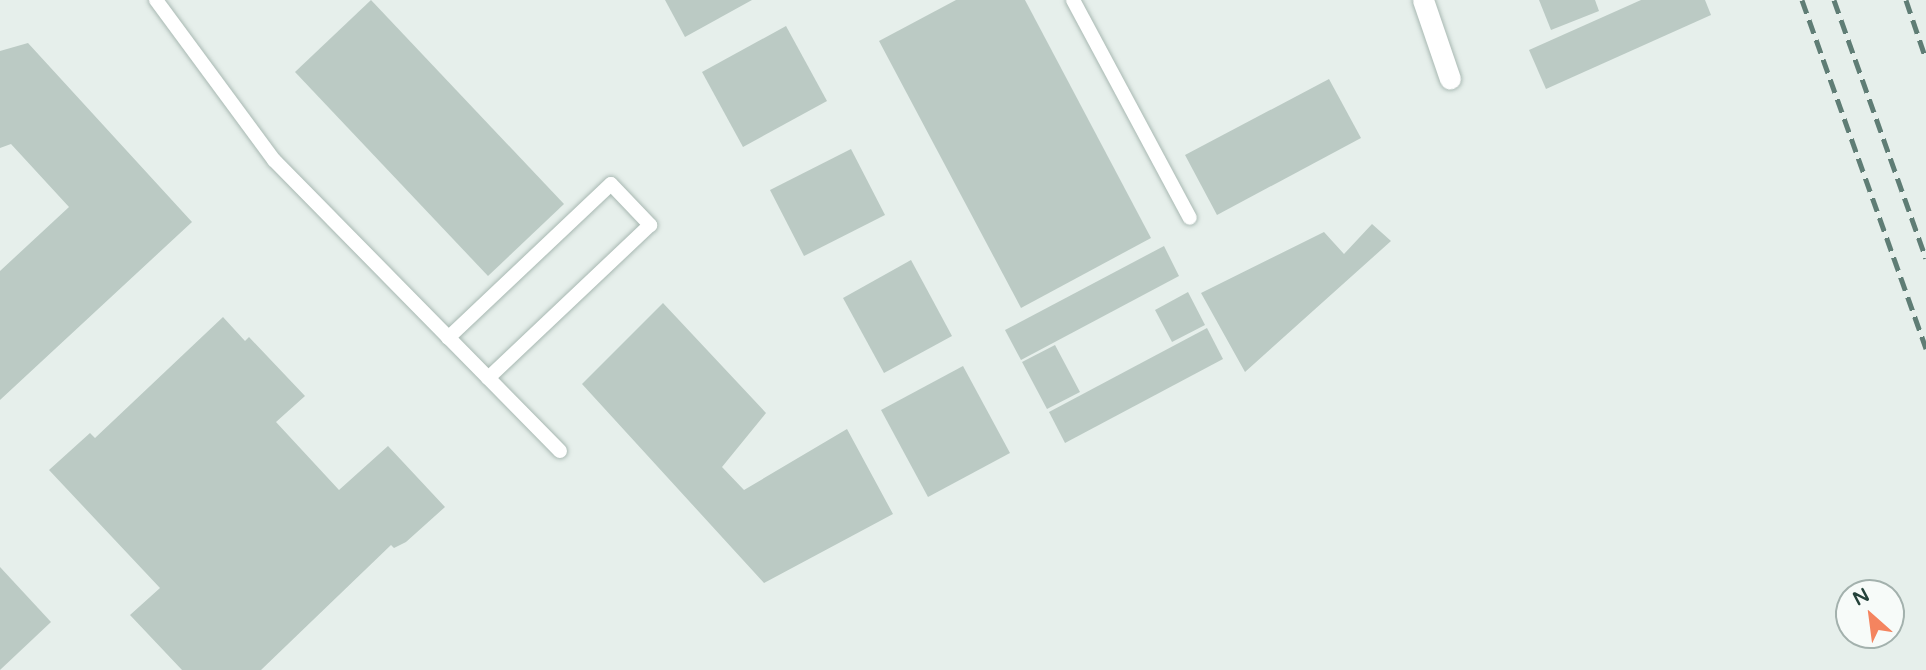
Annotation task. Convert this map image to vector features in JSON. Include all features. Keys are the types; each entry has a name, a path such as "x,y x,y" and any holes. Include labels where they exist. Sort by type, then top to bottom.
{"street":[{"path":"1423,0 1450,79"}],"lane":[{"path":"156,0 274,160 560,452"},
{"path":"1073,0 1190,218"},
{"path":"449,338 611,184 650,225 488,378"}],"building":[{"path":"371,0 564,204 488,276 295,72"},
{"path":"665,0 752,0 685,37"},
{"path":"956,0 1025,0 1151,238 1021,308 879,41"},
{"path":"1539,0 1595,0 1599,11 1551,30"},
{"path":"1641,0 1705,0 1711,15 1546,89 1529,50"},
{"path":"786,26 827,101 743,147 702,72"},
{"path":"28,43 192,222 0,400 0,271 69,207 11,144 0,148 0,51"},
{"path":"1329,79 1361,138 1217,215 1185,155"},
{"path":"851,149 885,215 804,256 770,190"},
{"path":"1372,224 1391,241 1245,372 1201,293 1324,232 1344,254"},
{"path":"1164,246 1179,276 1021,360 1005,330"},
{"path":"911,260 952,336 884,373 843,298"},
{"path":"1188,292 1205,325 1172,342 1155,310"},
{"path":"663,303 766,413 722,467 744,490 847,429 893,514 764,583 582,384"},
{"path":"223,317 245,341 249,337 305,396 276,422 339,490 388,446 445,507 406,542 394,548 391,545 261,670 182,670 130,615 160,588 49,470 90,433 95,438"},
{"path":"1207,328 1223,359 1065,443 1049,412"},
{"path":"1055,345 1080,392 1047,409 1022,362"},
{"path":"963,366 1010,453 928,497 881,410"},
{"path":"0,567 51,622 0,670"}],"railway":[{"path":"1802,0 1926,349"},
{"path":"1834,0 1926,258"},
{"path":"1906,0 1926,59"}]}
